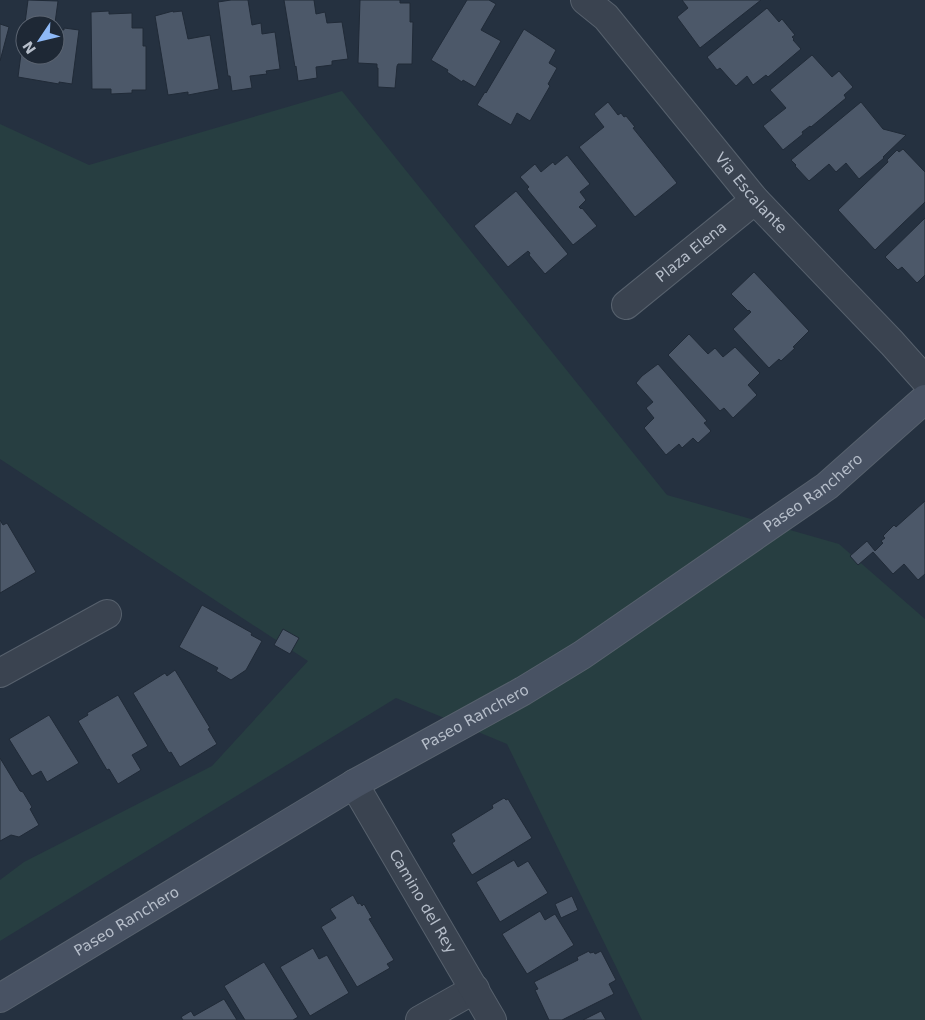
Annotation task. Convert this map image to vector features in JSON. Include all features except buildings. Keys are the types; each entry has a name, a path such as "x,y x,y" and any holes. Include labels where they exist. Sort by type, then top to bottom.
{"main road":[{"name":"Paseo Ranchero","path":"0,998 354,784 582,655 827,486 925,399"}],"street":[{"name":"Via Escalante","path":"585,0 606,17 755,200 925,380"},
{"name":"Plaza Elena","path":"626,305 755,200"},
{"path":"0,673 107,614"},
{"name":"Camino del Rey","path":"354,784 492,1020"},
{"path":"420,1020 475,988"}],"green space":[{"path":"342,91 667,495 839,544 925,619 925,1020 642,1020 507,744 396,698 0,941 0,880 24,862 212,766 308,661 0,459 0,124 89,165"}]}
